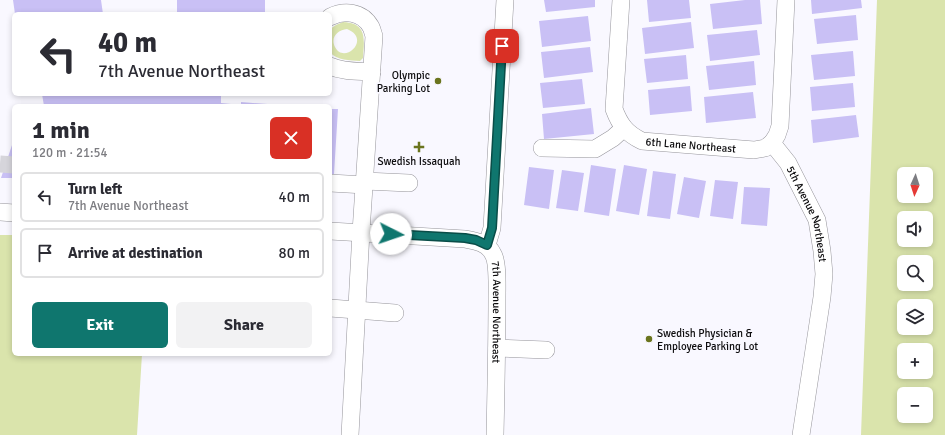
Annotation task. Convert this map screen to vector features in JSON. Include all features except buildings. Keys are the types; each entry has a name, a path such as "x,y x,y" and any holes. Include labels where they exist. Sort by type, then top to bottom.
{"street":[{"name":"7th Avenue Northeast","path":"495,435 497,348 496,271 494,255 487,245 492,228 505,0"},
{"name":"6th Lane Northeast","path":"621,0 614,109 618,122 624,128 634,137 642,141 754,150 765,148 772,143"},
{"path":"772,143 780,126 786,0"},
{"path":"332,16 346,12 356,14 364,19 371,27 374,36 350,435"},
{"path":"332,67 337,69 372,72"},
{"path":"542,148 595,149 613,138 624,128"},
{"name":"5th Avenue Northeast","path":"772,143 788,163 817,220 822,251 824,274 822,297 801,435"},
{"path":"332,183 409,183"},
{"path":"0,212 12,213"},
{"path":"332,230 465,238 476,240 487,245"},
{"path":"332,308 395,312"},
{"path":"497,348 546,350"}],"green space":[{"path":"877,0 945,0 945,435 861,435"},
{"path":"343,22 351,23 361,29 364,45 363,58 360,61 340,59 332,54 332,28","holes":["347,29 354,33 357,39 357,44 349,52 339,52 335,47 334,37 338,32"]},
{"path":"0,235 12,235 12,356 142,356 137,435 0,435"}],"tunnel":[{"path":"0,164 12,165"}],"place":[{"name":"Olympic Parking Lot","path":"438,81"},
{"name":"Swedish Issaquah","path":"419,147"},
{"name":"Swedish Physician & Employee Parking Lot","path":"649,339"}],"route":[{"path":"391,234 465,238 476,240 487,245 492,228 502,46"}]}
